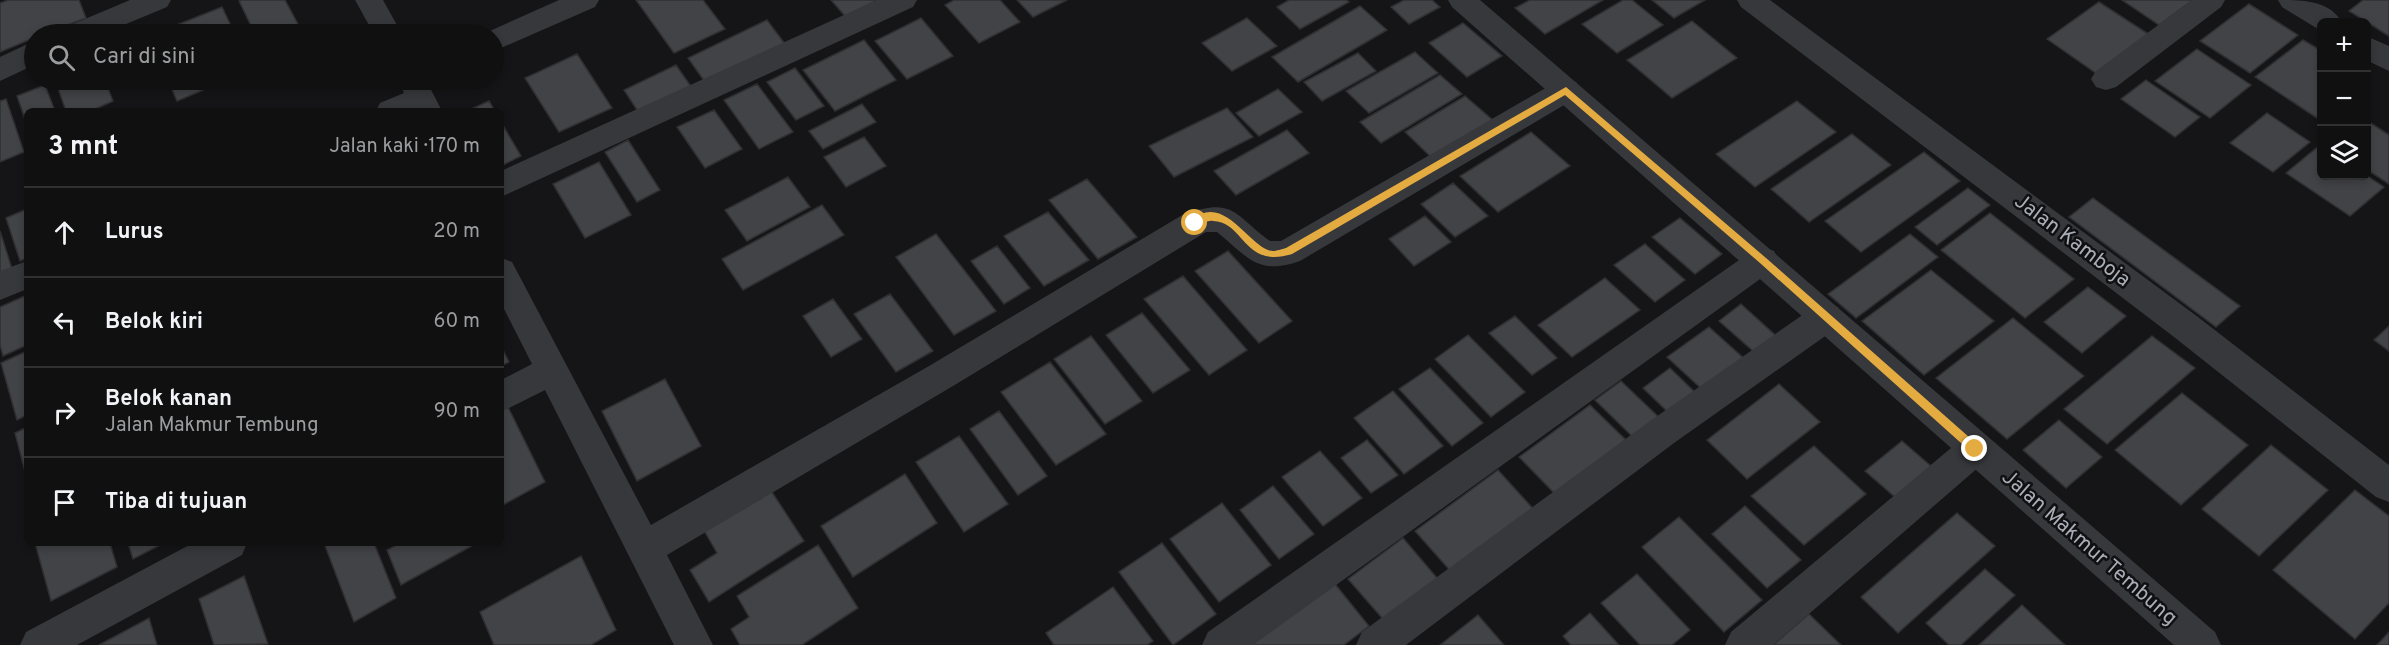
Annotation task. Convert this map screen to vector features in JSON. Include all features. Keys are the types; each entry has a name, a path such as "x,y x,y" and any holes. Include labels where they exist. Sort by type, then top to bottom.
{"street":[{"path":"100,24 157,0"},
{"path":"369,0 382,24"},
{"path":"504,36 585,0"},
{"path":"504,184 903,0"},
{"name":"Jalan Makmur Tembung","path":"1462,0 2202,645"},
{"name":"Jalan Kamboja","path":"1750,0 2186,327 2389,486"},
{"path":"2106,79 2211,0"},
{"path":"2292,0 2321,18"},
{"path":"2371,49 2389,60"},
{"path":"0,70 24,57"},
{"path":"646,548 1209,216 1229,222 1260,250 1272,255 1288,252 1566,90"},
{"path":"397,108 420,96"},
{"path":"1221,645 1763,260"},
{"path":"0,286 24,275"},
{"path":"504,277 646,548 694,645"},
{"path":"1375,645 1662,432 1826,317"},
{"path":"504,395 551,370"},
{"path":"1744,645 1975,449"},
{"path":"39,645 224,546"}],"building":[{"path":"8,0 79,0 86,18 70,24 24,24 24,42 0,52 0,3"},
{"path":"285,0 298,24 250,24 239,1"},
{"path":"636,0 703,0 725,29 674,53"},
{"path":"831,0 878,0 845,16"},
{"path":"954,0 1000,0 1020,22 979,43 945,5"},
{"path":"1017,0 1067,0 1033,17"},
{"path":"1289,0 1346,0 1349,2 1300,29 1277,7"},
{"path":"1404,0 1432,0 1440,7 1409,24 1391,7"},
{"path":"1530,0 1603,0 1545,34 1515,8"},
{"path":"1623,0 1632,0 1663,25 1617,53 1582,24"},
{"path":"1652,0 1705,0 1674,18"},
{"path":"2122,0 2193,0 2159,25"},
{"path":"2363,0 2389,0 2389,36 2371,25 2371,18 2360,18 2349,11"},
{"path":"2099,2 2153,37 2100,76 2047,39"},
{"path":"2249,4 2298,35 2250,73 2200,41"},
{"path":"1360,6 1387,30 1298,82 1272,57"},
{"path":"222,7 230,24 179,24"},
{"path":"921,18 953,56 907,79 875,41"},
{"path":"1247,18 1277,46 1232,71 1202,43"},
{"path":"767,20 785,44 705,82 688,58"},
{"path":"1692,21 1737,58 1672,98 1627,60"},
{"path":"1463,23 1502,56 1467,77 1429,43"},
{"path":"864,40 896,80 835,111 803,70"},
{"path":"2303,40 2317,48 2317,118 2255,77"},
{"path":"2197,49 2251,85 2210,118 2155,81"},
{"path":"1415,52 1438,73 1369,113 1346,91"},
{"path":"1358,53 1376,71 1322,101 1304,82"},
{"path":"577,54 612,108 559,132 525,78"},
{"path":"676,65 692,88 639,113 624,90"},
{"path":"795,68 824,106 796,120 767,82"},
{"path":"1440,75 1462,94 1381,143 1360,122"},
{"path":"2146,80 2200,117 2175,137 2121,99"},
{"path":"757,84 793,132 759,149 724,100"},
{"path":"1278,89 1302,112 1259,136 1236,113"},
{"path":"32,90 47,90 54,108 24,108 24,116 17,96"},
{"path":"59,90 109,90 113,101 98,108 65,108"},
{"path":"172,90 203,90 177,101"},
{"path":"1465,96 1495,122 1434,160 1405,132"},
{"path":"6,99 24,152 0,162 0,101"},
{"path":"489,101 493,108 474,108"},
{"path":"1797,101 1836,132 1755,187 1716,154"},
{"path":"862,104 876,122 823,149 809,131"},
{"path":"1227,108 1253,137 1174,177 1149,146"},
{"path":"714,110 742,149 705,168 677,127"},
{"path":"2267,113 2310,142 2273,172 2230,143"},
{"path":"2371,123 2389,135 2389,184 2371,172"},
{"path":"504,127 521,156 504,164"},
{"path":"1287,130 1309,153 1236,195 1214,171"},
{"path":"1531,132 1570,166 1498,212 1460,176"},
{"path":"1852,134 1891,165 1809,222 1771,189"},
{"path":"864,137 886,166 846,187 824,157"},
{"path":"628,140 660,190 637,202 605,152"},
{"path":"2317,147 2317,180 2371,178 2384,187 2350,216 2286,173"},
{"path":"1924,152 1960,181 1861,252 1825,221"},
{"path":"599,162 631,215 585,238 553,184"},
{"path":"788,177 810,207 747,241 725,210"},
{"path":"1087,179 1137,237 1098,259 1049,200"},
{"path":"1453,183 1488,216 1455,237 1421,204"},
{"path":"1968,188 1990,205 1937,245 1915,227"},
{"path":"2093,198 2240,306 2216,327 2069,217"},
{"path":"822,205 844,235 743,290 722,259"},
{"path":"24,210 24,259 20,261 6,218"},
{"path":"1048,212 1089,260 1044,286 1004,236"},
{"path":"1990,213 2074,279 2025,318 1941,250"},
{"path":"1425,216 1451,242 1414,266 1389,239"},
{"path":"1680,218 1722,254 1695,274 1652,237"},
{"path":"0,231 13,272 0,277"},
{"path":"936,234 996,311 954,335 896,257"},
{"path":"1910,234 1938,257 1856,318 1828,294"},
{"path":"1645,244 1685,280 1655,302 1614,265"},
{"path":"997,246 1030,288 1004,304 971,261"},
{"path":"1228,251 1292,321 1259,343 1195,271"},
{"path":"1931,270 1994,321 1924,375 1862,321"},
{"path":"1183,276 1247,350 1209,375 1144,299"},
{"path":"1605,278 1640,310 1572,357 1538,325"},
{"path":"2088,287 2126,316 2082,353 2044,322"},
{"path":"890,294 933,351 896,372 854,314"},
{"path":"24,296 24,346 3,356 0,345 0,307"},
{"path":"833,299 862,339 831,357 803,316"},
{"path":"1741,304 1784,343 1762,359 1719,321"},
{"path":"1142,313 1190,370 1153,393 1106,335"},
{"path":"1515,316 1557,358 1532,375 1489,333"},
{"path":"2013,318 2084,376 2007,439 1936,378"},
{"path":"2389,326 2389,351 2374,340"},
{"path":"1709,327 1748,362 1706,393 1667,357"},
{"path":"1468,335 1525,392 1491,417 1435,359"},
{"path":"1091,336 1142,401 1105,424 1054,359"},
{"path":"2152,336 2195,368 2107,444 2064,409"},
{"path":"24,352 24,416 17,420 1,363"},
{"path":"504,352 509,362 504,364"},
{"path":"1050,362 1106,434 1056,465 1001,392"},
{"path":"1430,368 1483,423 1452,446 1399,389"},
{"path":"1670,368 1703,400 1676,420 1643,388"},
{"path":"665,379 701,446 637,481 602,411"},
{"path":"1621,381 1666,424 1640,444 1595,400"},
{"path":"1779,384 1820,422 1747,479 1707,440"},
{"path":"1393,391 1443,446 1404,474 1354,418"},
{"path":"2182,393 2248,445 2181,505 2115,450"},
{"path":"1590,405 1626,440 1555,494 1519,457"},
{"path":"508,407 545,482 504,504 504,409"},
{"path":"999,411 1047,476 1018,495 970,429"},
{"path":"2059,420 2102,457 2066,488 2023,450"},
{"path":"24,428 24,468 15,433"},
{"path":"959,436 1008,504 964,532 916,462"},
{"path":"1367,440 1398,475 1371,493 1341,458"},
{"path":"1902,441 1932,467 1896,498 1865,471"},
{"path":"2271,445 2328,490 2259,556 2202,509"},
{"path":"1814,446 1866,494 1804,545 1751,496"},
{"path":"1320,451 1362,498 1323,526 1282,477"},
{"path":"1498,470 1537,513 1454,575 1415,531"},
{"path":"905,474 937,523 853,577 821,526"},
{"path":"768,486 804,541 709,602 690,570 717,553 702,527"},
{"path":"1273,486 1314,534 1279,559 1240,510"},
{"path":"2355,490 2389,516 2389,603 2355,639 2273,570"},
{"path":"1222,503 1271,565 1219,602 1170,539"},
{"path":"1745,506 1801,560 1767,588 1712,534"},
{"path":"1957,513 1995,546 1898,633 1861,597"},
{"path":"1679,517 1762,600 1724,632 1642,547"},
{"path":"1403,538 1443,585 1389,626 1348,579"},
{"path":"1162,543 1216,614 1173,645 1119,572"},
{"path":"818,545 858,608 802,645 740,645 731,629 749,617 737,596"},
{"path":"36,546 111,546 117,567 51,601"},
{"path":"129,546 158,546 133,559"},
{"path":"325,546 375,546 396,598 354,622"},
{"path":"394,546 472,546 401,585 387,550"},
{"path":"581,556 616,630 591,645 494,645 480,612"},
{"path":"1985,569 2015,595 1961,645 1949,645 1926,623"},
{"path":"1637,574 1690,630 1672,645 1640,645 1601,603"},
{"path":"244,576 268,644 214,645 199,599"},
{"path":"1335,584 1369,626 1344,645 1250,645"},
{"path":"1113,587 1153,641 1147,645 1054,645 1046,633"},
{"path":"2022,605 2065,645 1979,645"},
{"path":"1590,613 1619,645 1571,645 1563,636"},
{"path":"1809,614 1841,645 1773,645"},
{"path":"1478,615 1504,645 1440,645"},
{"path":"149,618 157,645 99,645"},
{"path":"2389,632 2389,645 2377,645"}],"route":[{"path":"1195,223 1209,216 1221,218 1229,222 1260,250 1272,255 1288,252 1566,90 1763,260 1975,449"}]}
